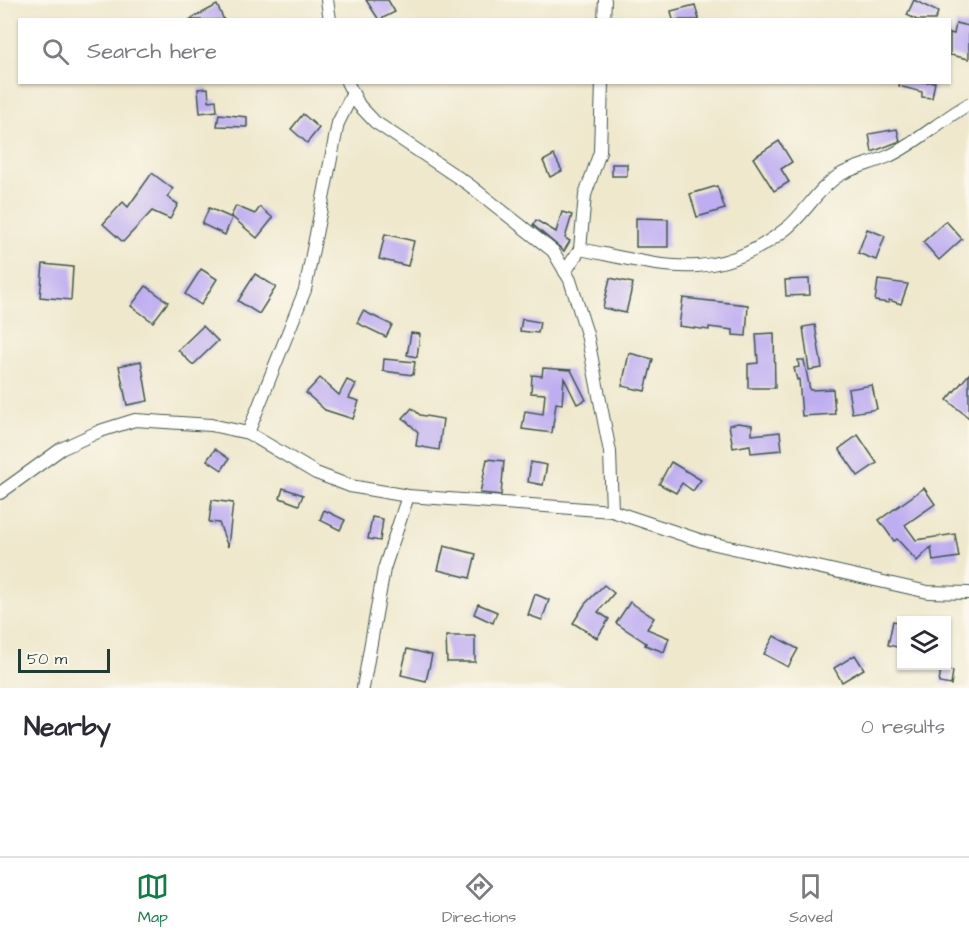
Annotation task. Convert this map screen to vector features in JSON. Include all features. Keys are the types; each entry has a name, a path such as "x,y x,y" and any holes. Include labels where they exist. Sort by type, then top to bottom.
{"street":[{"path":"327,0 330,18"},
{"path":"604,18 605,0"},
{"path":"348,84 352,95 375,122 517,221 553,251 566,272 587,334 610,452 612,511"},
{"path":"566,272 580,249 585,195 600,152 602,84"},
{"path":"248,433 305,290 338,123 352,95"},
{"path":"580,249 657,266 682,268 709,264 741,255 771,240 803,214 837,177 891,156 944,118 969,104"},
{"path":"0,493 61,448 100,431 135,420 211,425 248,433 316,473 351,486 408,496 612,511 702,541 928,592 969,593"},
{"path":"363,688 384,569 408,496"}],"building":[{"path":"366,0 388,0 395,12 378,18"},
{"path":"914,0 938,12 936,18 913,18 907,15"},
{"path":"217,5 223,18 193,18"},
{"path":"695,5 698,18 673,18 671,11"},
{"path":"956,23 969,26 969,59 951,55 951,33 954,34"},
{"path":"900,84 935,84 932,98 922,97 922,92 899,86"},
{"path":"208,88 209,101 216,100 217,111 200,113 198,89"},
{"path":"219,114 247,117 247,127 217,126"},
{"path":"303,114 319,128 307,143 291,129"},
{"path":"897,129 900,141 872,152 869,134"},
{"path":"779,141 792,162 781,169 789,182 774,191 753,158"},
{"path":"554,155 562,171 550,177 543,161"},
{"path":"612,164 627,164 627,176 612,176"},
{"path":"152,173 173,189 167,197 178,204 170,219 152,211 123,242 103,224 123,202 128,207"},
{"path":"717,186 725,209 697,217 690,194"},
{"path":"236,206 255,214 260,207 273,218 257,238 231,216"},
{"path":"209,208 232,218 225,235 202,224"},
{"path":"562,212 572,215 565,238 570,241 564,251 533,225 536,220 556,232"},
{"path":"636,218 668,219 668,247 636,247"},
{"path":"946,221 962,239 939,260 923,242"},
{"path":"867,229 885,236 876,260 858,253"},
{"path":"385,234 414,241 408,266 379,259"},
{"path":"43,264 73,267 71,300 40,297"},
{"path":"201,269 217,279 201,305 185,294"},
{"path":"255,274 276,287 259,314 238,301"},
{"path":"610,278 633,283 626,313 603,308"},
{"path":"809,279 810,295 786,296 785,280"},
{"path":"878,280 908,284 901,304 889,300 889,303 875,301"},
{"path":"146,286 168,302 153,322 131,306"},
{"path":"683,298 748,305 746,336 733,335 733,330 679,326"},
{"path":"363,311 392,325 386,337 357,323"},
{"path":"522,319 540,322 538,333 520,331"},
{"path":"815,325 822,368 809,370 803,327"},
{"path":"203,326 218,341 193,365 178,350"},
{"path":"411,333 420,334 417,357 407,355"},
{"path":"774,333 775,388 748,388 748,364 758,363 756,334"},
{"path":"629,353 653,359 645,391 622,386"},
{"path":"384,359 415,362 413,375 383,371"},
{"path":"798,360 804,360 810,390 833,389 835,414 802,416 799,379 797,380 794,368 799,367"},
{"path":"141,361 148,401 127,405 119,366"},
{"path":"543,368 571,370 586,400 577,404 564,378 562,404 556,403 552,433 522,429 525,411 543,414 545,394 531,393 532,375 542,376"},
{"path":"969,374 969,418 947,400"},
{"path":"320,378 339,395 347,380 356,384 349,398 359,401 353,419 325,410 306,393"},
{"path":"872,385 877,409 852,413 848,389"},
{"path":"412,408 420,415 443,419 439,450 416,446 418,432 403,418"},
{"path":"738,423 752,425 752,435 780,432 782,450 751,453 750,445 733,448 729,425"},
{"path":"858,435 877,463 858,476 839,449"},
{"path":"215,449 229,459 222,470 207,460"},
{"path":"487,459 504,461 501,495 480,493"},
{"path":"531,462 547,465 543,485 528,482"},
{"path":"671,462 701,480 693,491 682,483 676,493 659,484"},
{"path":"283,488 303,495 299,505 280,498"},
{"path":"924,488 935,504 905,525 916,540 955,534 959,557 933,561 931,547 917,561 897,539 894,541 879,520"},
{"path":"212,500 233,503 228,547 219,523 209,522"},
{"path":"324,510 345,520 340,530 320,520"},
{"path":"372,517 383,519 380,541 368,539"},
{"path":"444,546 476,554 470,578 438,570"},
{"path":"604,585 614,593 598,612 609,619 597,638 573,623 585,604"},
{"path":"535,594 549,600 542,620 528,615"},
{"path":"630,602 654,618 647,629 669,638 664,652 645,645 646,643 616,623"},
{"path":"478,604 497,612 493,623 474,614"},
{"path":"893,621 897,622 897,647 888,645"},
{"path":"446,636 475,636 475,662 447,662"},
{"path":"774,636 798,649 788,667 764,654"},
{"path":"407,649 432,655 426,681 401,675"},
{"path":"855,655 864,669 842,682 834,668"},
{"path":"941,670 953,671 951,685 939,683"}]}
